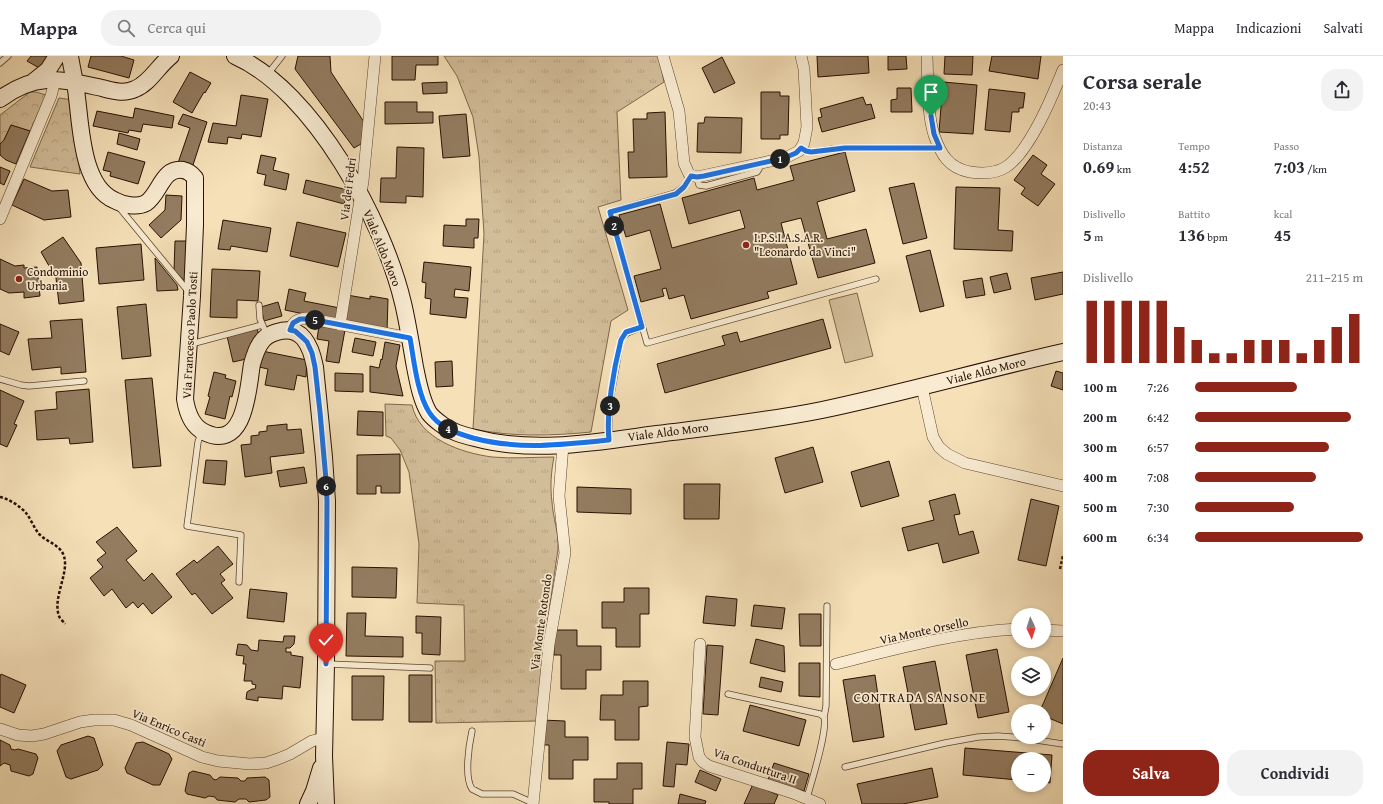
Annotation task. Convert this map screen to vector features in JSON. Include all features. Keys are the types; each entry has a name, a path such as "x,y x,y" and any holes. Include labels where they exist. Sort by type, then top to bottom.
{"street":[{"path":"61,56 75,83 83,147 87,163 96,183 106,195 114,201"},
{"path":"0,219 51,96 61,56"},
{"path":"33,82 48,70 61,56"},
{"path":"0,99 14,90 33,82 44,80 75,83 119,92 129,91 143,84 171,56"},
{"name":"Viale Aldo Moro","path":"235,56 267,75 300,108 323,136 343,165 382,239 396,279 422,396 429,412 439,423 457,433 499,443 517,445 563,445 760,420 809,412 922,387 1063,352"},
{"name":"Via dei Fedri","path":"340,325 361,197 375,56"},
{"path":"663,56 680,120 685,167 688,172 694,176 759,164 791,156 801,148 807,127 804,69 801,56"},
{"path":"927,56 931,116 934,134 948,162 965,171 985,173 992,172 1006,167 1019,154 1037,127 1063,70"},
{"name":"Via Francesco Paolo Tosti","path":"114,201 127,205 142,204 150,200 165,177 170,173 182,170 190,172 194,176 195,195 192,296 186,404 190,416 202,431"},
{"path":"290,330 293,323 303,319 410,338"},
{"path":"202,431 217,436 226,434 235,428 241,420 247,398 254,357 265,330 295,331 307,342 312,353 315,367 326,480 326,664 324,738 326,804"},
{"path":"922,387 933,437 936,443 947,454 956,459 1063,486"},
{"name":"Via Monte Rotondo","path":"533,804 549,644 564,556 564,537 559,496 563,445"},
{"name":"Via Monte Orsello","path":"836,664 955,636 1011,629"},
{"path":"1051,631 1063,632"},
{"name":"Via Conduttura II","path":"700,644 695,732 697,750 701,760 716,768 807,798 820,804"},
{"name":"Via Enrico Casti","path":"0,729 12,734 32,736 44,734 80,722 114,720 131,725 202,757 218,761 250,764 272,761 290,754 312,741 324,738"},
{"path":"308,804 314,791 324,759"}],"lane":[{"path":"0,63 8,56"},
{"path":"267,75 282,56"},
{"path":"801,148 811,152 832,149"},
{"path":"694,176 676,194 610,212 647,343 876,279"},
{"path":"114,201 192,296"},
{"path":"189,345 265,330 258,314 259,305"},
{"path":"609,440 608,424 611,395 621,340 626,332 642,327"},
{"path":"0,379 29,386 84,381"},
{"path":"202,431 198,442 187,526 241,535 239,582"},
{"path":"807,798 814,775 825,723 828,606"},
{"path":"326,664 430,668"},
{"path":"728,694 820,714 824,717"},
{"path":"472,731 468,769 469,782 472,789 482,794 513,794 533,804"},
{"path":"846,767 944,743 973,738 998,736 1063,744"}],"path":[{"path":"832,149 940,148"},
{"path":"0,497 15,504 26,513 40,535 58,546 63,552 65,562 64,572 58,598 59,616 65,624"},
{"path":"1060,569 1063,555"}],"green space":[{"path":"444,56 659,56 664,82 617,112 621,200 598,207 628,310 611,321 591,432 517,435 473,429 484,234 479,157 473,117 457,76"},
{"path":"30,92 46,95 30,131 11,125 4,140 0,144 0,115"},
{"path":"59,98 73,100 80,174 30,167"},
{"path":"857,293 873,356 845,363 829,300"},
{"path":"385,404 412,405 416,417 423,427 432,435 455,448 480,455 500,458 554,457 551,491 558,537 558,549 548,618 537,721 436,723 435,661 465,661 464,605 417,603 419,544 409,472 400,450 391,438 386,436"}],"building":[{"path":"31,56 48,56 41,69 27,61"},
{"path":"91,56 121,56 134,60 129,78 88,67"},
{"path":"298,56 330,56 331,72 364,122 361,144 354,148 295,69"},
{"path":"392,56 438,56 438,65 416,65 415,80 392,80"},
{"path":"817,56 868,56 869,73 818,77"},
{"path":"888,56 906,56 907,69 888,70"},
{"path":"945,56 973,56 972,75 944,74"},
{"path":"992,56 1041,56 1038,79 989,71"},
{"path":"722,57 735,83 714,93 702,68"},
{"path":"190,72 211,83 192,113 173,102"},
{"path":"447,82 447,93 423,94 422,83"},
{"path":"943,82 977,85 973,134 939,132"},
{"path":"897,88 911,88 912,112 891,112 891,100 897,99"},
{"path":"989,89 1025,93 1023,108 1019,108 1019,112 1012,112 1010,132 985,130"},
{"path":"761,92 780,92 780,96 789,96 788,135 780,135 780,139 761,139"},
{"path":"241,95 268,99 261,137 242,134 241,139 228,137 227,144 208,142 213,123 236,126"},
{"path":"863,97 866,105 871,104 875,118 822,132 818,118 822,117 820,109"},
{"path":"385,102 417,102 417,112 433,112 433,123 385,124"},
{"path":"135,108 174,116 172,128 143,124 141,132 129,130 128,133 93,126 97,111 133,118"},
{"path":"665,112 667,177 629,178 628,152 634,152 633,119 647,119 647,113"},
{"path":"183,114 207,122 192,168 178,163 190,128 178,124"},
{"path":"466,114 470,156 443,158 439,116"},
{"path":"705,117 742,118 741,153 697,152 698,123 704,123"},
{"path":"11,125 30,131 16,164 6,160 0,155 0,144 4,140"},
{"path":"119,133 140,139 137,150 117,144"},
{"path":"397,147 424,148 423,197 406,196 406,203 380,202 381,178 396,178"},
{"path":"108,152 145,162 138,184 110,176 111,172 103,170"},
{"path":"845,152 855,191 817,202 827,239 866,229 875,263 818,278 801,218 781,223 797,284 767,292 769,298 691,319 684,295 669,299 666,288 662,289 664,296 641,302 634,276 661,269 650,230 626,237 619,215 660,204 672,248 745,228 740,210 689,224 682,198 754,178 757,190 794,180 790,166"},
{"path":"261,155 276,158 273,170 289,174 286,190 264,185 266,175 257,173"},
{"path":"1033,155 1047,165 1041,174 1055,184 1038,206 1021,194 1025,188 1014,180"},
{"path":"0,167 10,171 4,185 0,183"},
{"path":"24,179 52,191 68,190 71,217 44,220 12,205"},
{"path":"306,180 348,190 344,204 303,193"},
{"path":"914,183 927,238 903,244 889,188"},
{"path":"956,187 1000,188 998,230 1013,231 1012,251 954,249"},
{"path":"166,195 182,196 181,220 161,238 149,225 165,210"},
{"path":"466,219 479,219 478,238 474,238 474,248 443,246 444,225 466,226"},
{"path":"223,220 271,228 267,252 231,246 230,250 218,249"},
{"path":"297,222 346,233 338,267 290,256"},
{"path":"63,237 81,263 84,301 59,304 56,278 41,252"},
{"path":"175,241 189,241 189,285 174,271"},
{"path":"141,244 144,280 99,284 96,248"},
{"path":"930,250 944,306 920,312 906,256"},
{"path":"155,258 177,285 178,290 157,291"},
{"name":"Condominio Urbania","path":"0,259 15,266 24,265 24,268 37,267 40,296 24,298 24,292 9,293 0,289"},
{"path":"424,262 471,267 469,291 455,289 454,297 468,298 466,318 430,314 431,299 425,298 426,283 422,282"},
{"path":"212,269 260,271 258,301 237,300 237,318 210,317"},
{"path":"1063,272 1063,294 1035,300 1031,278"},
{"path":"1007,273 1011,289 994,293 990,277"},
{"path":"982,278 985,295 966,298 963,281"},
{"path":"289,289 306,293 304,301 340,308 337,321 285,310"},
{"path":"347,295 370,299 370,296 388,299 387,331 343,323"},
{"path":"278,302 282,316 264,321 261,307"},
{"path":"146,304 151,356 122,359 117,307"},
{"path":"82,319 86,372 61,374 61,367 32,370 28,339 52,338 50,321"},
{"path":"823,319 831,348 665,393 657,364 725,345 722,336 737,332 740,342"},
{"path":"0,324 19,332 9,355 0,351"},
{"path":"319,326 345,330 339,363 326,361 329,341 317,339"},
{"path":"257,329 260,338 251,358 233,362 227,336"},
{"path":"355,338 376,342 373,356 352,352"},
{"path":"385,342 400,345 396,366 403,396 370,392 370,366 379,368"},
{"path":"262,351 307,360 306,377 297,375 294,390 265,385 268,369 259,367"},
{"path":"452,361 453,386 436,387 435,362"},
{"path":"1056,371 1063,373 1063,390 1051,386"},
{"path":"214,372 226,375 225,378 236,381 232,397 230,396 225,419 205,414 210,397 208,396"},
{"path":"335,373 363,374 363,392 335,391"},
{"path":"152,378 161,466 133,468 125,380"},
{"path":"89,389 93,442 70,444 69,438 37,440 35,411 57,409 56,392"},
{"path":"0,390 24,401 14,424 17,425 7,447 0,444"},
{"path":"358,411 383,412 383,436 357,435"},
{"path":"287,424 287,430 301,429 304,453 270,457 272,473 245,477 241,445 251,444 251,436 259,435 259,432 267,431 267,426"},
{"path":"813,447 823,482 785,493 775,458"},
{"path":"400,454 400,493 381,493 381,486 376,486 376,494 357,494 357,455"},
{"path":"206,460 227,461 225,485 203,483"},
{"path":"889,461 899,496 861,507 851,472"},
{"path":"304,467 307,483 280,487 277,471"},
{"path":"684,484 720,484 719,519 684,519"},
{"path":"577,487 631,489 631,514 577,512"},
{"path":"955,494 960,514 954,515 959,535 973,531 979,553 943,563 938,543 908,551 902,528 934,520 929,501"},
{"path":"1031,499 1059,506 1046,566 1018,560"},
{"path":"117,527 137,551 126,560 144,581 152,573 172,597 152,614 143,603 138,608 133,602 126,608 112,589 104,596 90,578 103,567 97,560 106,553 96,542"},
{"path":"218,546 233,564 220,574 225,580 221,583 233,598 212,614 195,593 192,595 176,574 194,560 197,563"},
{"path":"352,567 397,568 396,598 352,597"},
{"path":"624,588 649,588 649,614 640,614 640,647 616,647 616,628 602,628 602,602 624,602"},
{"path":"250,589 287,593 284,622 247,618"},
{"path":"706,596 737,599 735,626 703,623"},
{"path":"754,605 785,608 782,629 751,626"},
{"path":"347,613 366,613 365,636 403,637 403,657 346,656"},
{"path":"799,614 821,614 821,646 800,646"},
{"path":"416,616 441,617 440,655 422,654 422,633 416,633"},
{"path":"554,630 577,630 577,646 601,646 601,670 586,670 586,689 561,689 561,655 554,655"},
{"path":"284,636 295,636 294,644 290,648 286,648 286,652 291,652 291,655 303,657 300,688 283,686 282,699 258,697 258,701 246,699 247,692 255,689 256,685 252,684 252,681 244,681 246,664 243,664 244,656 236,655 238,644 247,645 251,650 258,651 259,640 283,642"},
{"path":"756,639 784,646 785,672 750,663"},
{"path":"707,645 723,646 718,715 703,714"},
{"path":"997,649 1009,712 978,718 966,655"},
{"path":"1063,658 1063,724 1051,719 1051,704 1043,704 1047,696 1051,696 1051,686"},
{"path":"935,661 947,724 915,730 903,667"},
{"path":"799,663 820,663 820,697 799,696"},
{"path":"1,674 26,685 14,713 0,707"},
{"path":"409,675 432,675 432,722 409,722"},
{"path":"875,675 884,737 853,742 843,680"},
{"path":"352,676 384,676 383,720 352,720"},
{"path":"761,677 783,682 781,692 759,687"},
{"path":"623,681 648,681 648,706 639,707 639,740 615,740 615,720 600,720 601,695 623,695"},
{"path":"750,705 806,720 799,746 743,731"},
{"path":"542,720 565,721 565,737 588,737 588,760 573,760 573,779 549,779 549,745 542,745"},
{"path":"88,736 94,738 103,765 98,770 71,779 66,777 57,751 61,745"},
{"path":"0,740 10,745 11,749 18,749 36,754 38,758 33,774 29,776 11,771 10,765 4,763 0,766"},
{"path":"143,742 169,754 172,759 160,785 153,785 127,773 125,768 136,743"},
{"path":"667,742 689,744 687,765 676,764 674,787 663,786"},
{"path":"965,748 1015,752 1011,752 1011,779 963,775"},
{"path":"617,763 642,763 642,789 633,789 633,804 609,804 609,802 594,802 594,779 617,779"},
{"path":"774,763 809,774 804,791 768,780"},
{"path":"932,768 938,797 903,804 862,804 857,784"},
{"path":"700,770 721,779 716,791 695,782"},
{"path":"193,771 210,775 216,780 220,777 238,778 241,781 245,781 247,778 265,777 269,780 270,797 266,800 249,802 246,799 239,799 235,802 217,800 215,797 209,796 205,798 187,794 185,791 189,773"},
{"path":"753,784 778,795 774,804 744,804"},
{"path":"680,794 706,801 705,804 678,804"}],"place":[{"name":"I.P.S.I.A.S.A.R. \"Leonardo da Vinci\"","path":"746,245"},
{"name":"Condominio Urbania","path":"19,279"}],"district":[{"name":"CONTRADA SANSONE","path":"920,697"}],"route":[{"path":"326,664 327,501 324,457 315,367 312,353 307,342 295,331 290,330 295,321 307,318 410,338 419,385 425,405 433,418 457,433 481,440 517,445 563,445 609,440 608,424 611,395 621,340 626,332 642,327 610,212 676,194 689,181 691,176 704,176 784,158 796,153 801,148 811,152 845,148 940,148 934,134 931,116"}]}
